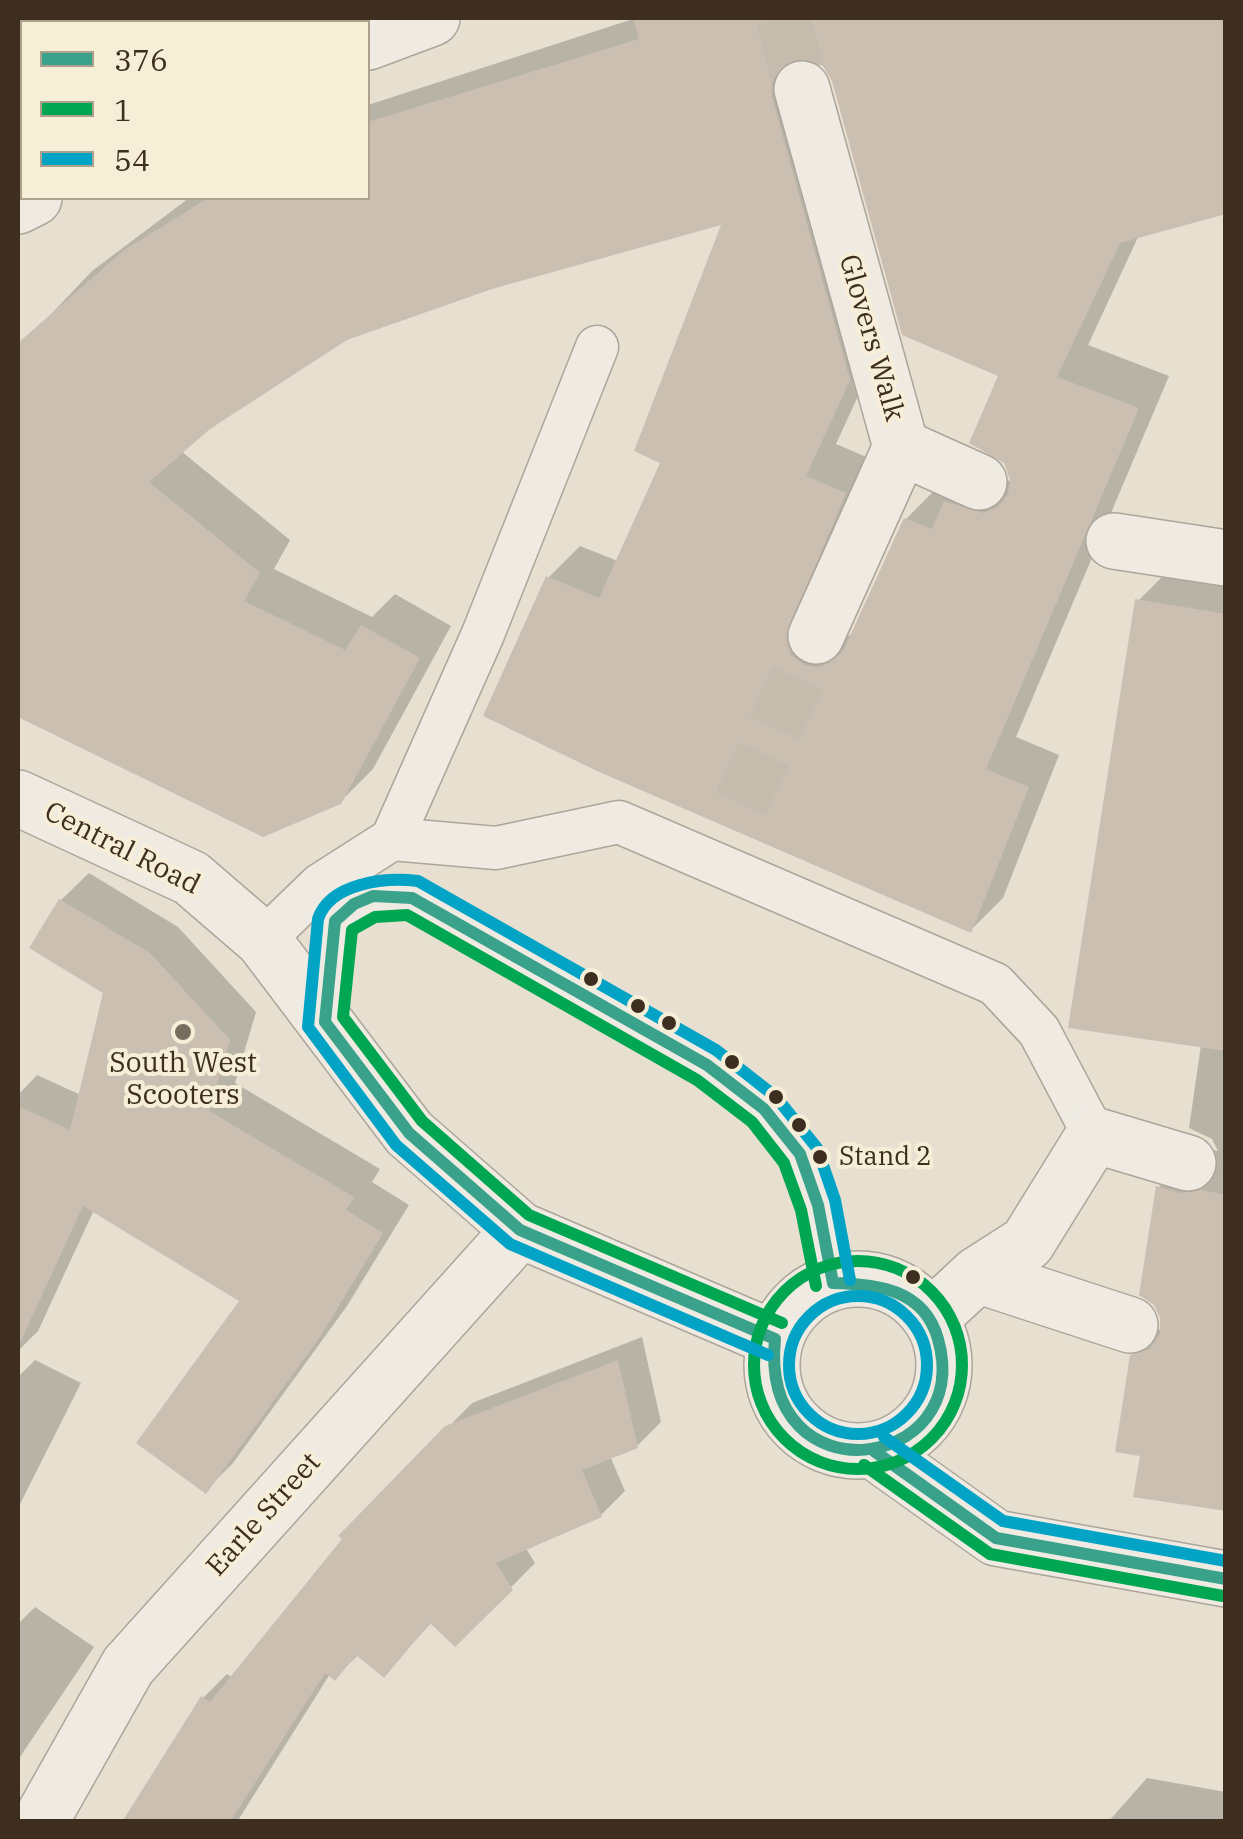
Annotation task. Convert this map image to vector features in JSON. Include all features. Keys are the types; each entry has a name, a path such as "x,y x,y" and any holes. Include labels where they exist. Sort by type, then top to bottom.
{"street":[{"path":"370,41 432,18"},
{"name":"Glovers Walk","path":"802,88 901,447 816,636"},
{"path":"901,447 979,482"},
{"path":"1114,542 1226,558"},
{"name":"Central Road","path":"18,798 191,878 264,940 409,1133 520,1230 775,1339"},
{"path":"931,1318 977,1275 1027,1243 1094,1135 1188,1163"},
{"name":"Earle Street","path":"40,1822 128,1666 520,1230"},
{"path":"977,1275 1130,1325"},
{"path":"860,1279 888,1284 913,1298 931,1318 943,1344 945,1371 939,1400 924,1424 902,1440 874,1450 830,1447 793,1423 778,1398 772,1369 775,1339 788,1315 808,1294 833,1282 860,1279"},
{"path":"874,1450 996,1538 1226,1579"}],"lane":[{"path":"264,940 320,885 392,839 475,652 597,347"},
{"path":"392,839 496,848 619,822 995,984 1039,1031 1094,1135"},
{"path":"325,1022 334,921 354,904 373,896 412,898 707,1066 764,1109 800,1154 818,1205 833,1282"}],"building":[{"path":"633,18 1226,18 1226,214 1120,243 1057,377 1139,408 986,769 1029,787 971,933 597,771 483,716 546,576 599,598 660,463 634,451 721,225 492,289 347,340 210,429 149,482 260,573 244,601 345,650 361,625 420,658 341,804 263,837 18,717 18,343 123,251 205,200 370,200 370,121 639,39","holes":["795,59 809,59 823,66 832,81 902,335 998,376 969,443 1004,463 1010,480 1008,494 998,507 983,513 944,501 932,529 904,518 844,649 833,662 818,667 804,665 791,655 785,638 846,493 806,476 850,380 772,97 772,82 779,68"]},
{"path":"1135,599 1226,614 1226,1051 1068,1028"},
{"path":"59,899 150,953 230,1040 209,1111 354,1197 346,1210 383,1233 320,1337 206,1494 136,1443 239,1301 83,1206 18,1347 18,1106 70,1130 103,993 29,948"},
{"path":"1156,1186 1180,1193 1201,1190 1226,1195 1226,1511 1133,1497 1140,1456 1115,1452 1130,1355 1150,1349 1160,1334 1160,1318 1154,1305 1139,1295"},
{"path":"618,1360 638,1448 582,1470 602,1517 496,1563 513,1590 455,1647 430,1623 384,1678 356,1655 335,1681 325,1673 230,1822 122,1822 201,1696 210,1702 342,1539 338,1536 445,1426"}],"tunnel":[{"path":"783,18 802,89"},
{"path":"741,804 816,636"}],"transit line":[{"name":"54","path":"768,1355 510,1244 396,1145 308,1027 318,919 334,897 375,882 418,881 716,1050 776,1097 817,1148 835,1200 850,1280"},
{"name":"376","path":"373,896 412,898 707,1065 764,1109 800,1154 818,1205 833,1283 866,1285 897,1293 922,1309 931,1322 938,1339 941,1384 926,1418 899,1440 865,1450 830,1445 799,1426 779,1391 775,1339 520,1230 409,1133 325,1022 335,921 354,904 373,896"},
{"name":"1","path":"782,1323 529,1215 422,1121 343,1017 352,930 375,917 407,915 697,1080 752,1122 784,1163 801,1210 816,1286"},
{"name":"1","path":"858,1261 898,1269 931,1292 954,1325 962,1365 954,1405 931,1438 898,1461 858,1469 818,1461 785,1438 762,1405 754,1365 762,1325 785,1292 818,1269 858,1261"},
{"name":"54","path":"858,1296 884,1302 907,1316 921,1339 927,1365 921,1391 907,1414 884,1428 858,1434 832,1428 809,1414 795,1391 789,1365 795,1339 809,1316 832,1302 858,1296"},
{"name":"54","path":"884,1437 1003,1521 1226,1561"},
{"name":"376","path":"874,1451 996,1538 1226,1579"},
{"name":"1","path":"864,1465 990,1554 1223,1596"}],"place":[{"name":"South West Scooters","path":"183,1032"},
{"name":"Stand 2","path":"820,1157"}]}
